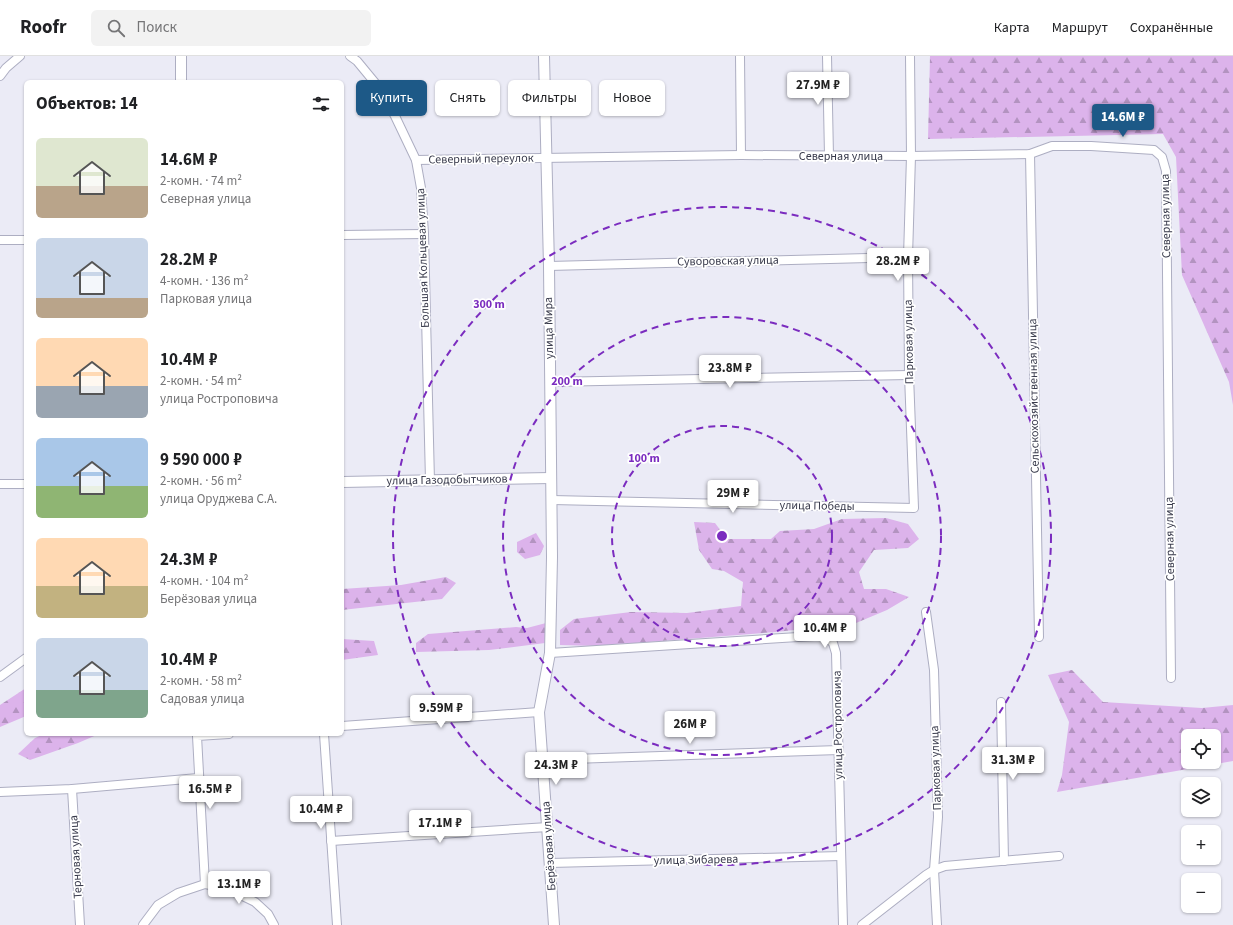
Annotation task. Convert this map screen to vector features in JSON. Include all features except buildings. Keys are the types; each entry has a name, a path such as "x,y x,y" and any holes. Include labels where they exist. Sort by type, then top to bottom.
{"street":[{"path":"0,76 6,68 20,56"},
{"path":"181,56 181,80"},
{"name":"Большая Кольцевая улица","path":"350,56 357,61 376,84 395,116 416,160 421,188 424,234 430,481"},
{"name":"улица Мира","path":"544,56 549,266 552,500 550,650"},
{"path":"740,56 741,155"},
{"path":"827,56 829,156"},
{"name":"Парковая улица","path":"910,56 911,156 908,257 909,375 914,508"},
{"name":"Северная улица","path":"547,158 741,155 911,156 1030,154 1052,146 1090,146 1154,150 1162,157 1166,171 1171,678"},
{"name":"Сельскохозяйственная улица","path":"1030,154 1038,637"},
{"name":"Северный переулок","path":"416,160 547,158"},
{"path":"344,234 424,234"},
{"path":"0,240 24,240"},
{"name":"Суворовская улица","path":"549,266 908,257"},
{"path":"550,382 909,375"},
{"name":"улица Газодобытчиков","path":"344,482 551,478"},
{"path":"0,484 24,484"},
{"name":"улица Победы","path":"552,500 914,508"},
{"name":"Парковая улица","path":"926,612 934,677 938,816 934,870 937,925"},
{"name":"улица Ростроповича","path":"550,650 826,636 833,643 836,653 843,925"},
{"name":"Берёзовая улица","path":"550,650 539,712 554,925"},
{"path":"0,677 24,659"},
{"path":"1001,702 1004,861"},
{"path":"344,726 539,712"},
{"path":"196,736 205,884"},
{"path":"324,736 337,925"},
{"path":"543,760 839,750"},
{"path":"0,792 72,789 198,778"},
{"name":"Терновая улица","path":"72,789 80,925"},
{"path":"331,841 548,827"},
{"name":"улица Зибарева","path":"550,863 841,856"},
{"path":"862,925 934,870 945,866 1059,856"},
{"path":"143,925 158,905 178,893 205,884 226,888 255,902 268,914 274,925"}],"green space":[{"path":"930,56 1233,56 1233,405 1229,382 1182,275 1176,157 1163,134 928,139"},
{"path":"886,518 908,524 919,539 908,548 874,550 859,572 864,589 886,589 909,597 887,610 856,623 776,632 597,646 560,645 560,630 574,619 631,612 687,613 741,606 743,582 724,571 712,569 699,550 694,522 715,523 727,539 771,539 780,531 814,529 842,519"},
{"path":"536,533 544,546 540,555 525,559 517,552 517,542"},
{"path":"446,577 456,583 442,599 344,610 344,589 401,585"},
{"path":"546,623 545,643 489,650 416,652 416,643 428,634 516,627 527,628"},
{"path":"344,639 374,641 378,655 344,660"},
{"path":"1072,670 1103,702 1202,708 1233,705 1233,761 1221,763 1221,729 1181,729 1181,769 1188,769 1057,792 1062,775 1069,722 1048,675"},
{"path":"24,689 24,717 0,727 0,705"},
{"path":"40,736 94,736 30,760 18,754 35,738"}]}
